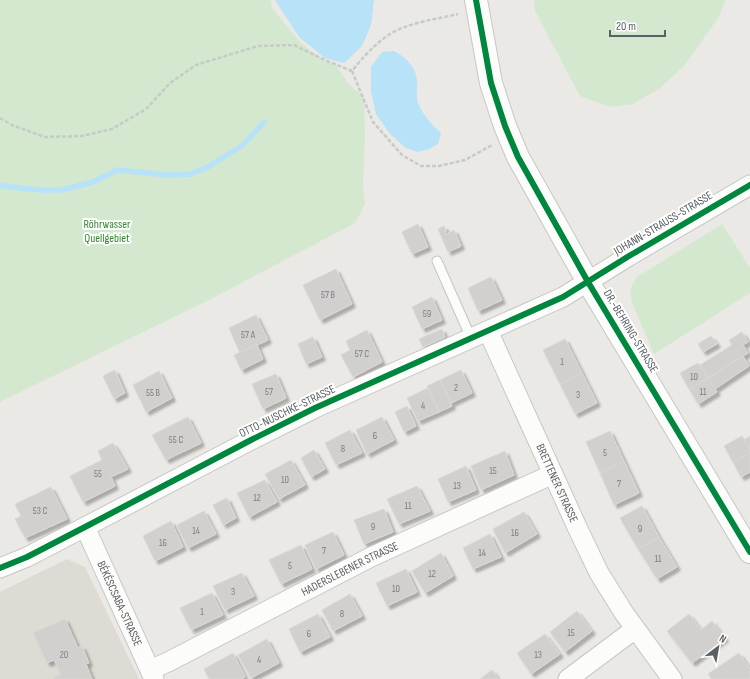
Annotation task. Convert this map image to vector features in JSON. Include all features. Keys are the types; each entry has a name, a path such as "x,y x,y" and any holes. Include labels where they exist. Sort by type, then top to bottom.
{"street":[{"name":"DR.-BEHRING-STRASSE","path":"476,0 491,83 512,143 527,174 588,282 750,552"},
{"name":"JOHANN-STRAUSS-STRASSE","path":"588,282 750,185"},
{"name":"OTTO-NUSCHKE-STRASSE","path":"0,568 27,557 290,420 556,301 588,282"},
{"name":"BRETTENER STRASSE","path":"480,334 553,474 599,573 613,597 635,629 672,679"},
{"name":"HADERSLEBENER STRASSE","path":"152,674 168,662 359,563 553,474"},
{"name":"BÉKÉSCSABA-STRASSE","path":"85,527 152,674"},
{"path":"568,679 635,629"}],"lane":[{"path":"437,261 480,334"}],"path":[{"path":"352,71 368,51 390,34 410,26 458,14"},
{"path":"0,118 12,125 45,136 82,136 112,129 146,109 170,83 196,65 258,46 294,45 352,71 373,122 402,155 421,166 439,166 465,160 492,145"}],"shaded area":[{"path":"67,559 85,567 139,679 0,679 0,592"}],"green space":[{"name":"Röhrwasser Quellgebiet","path":"0,0 271,0 272,8 300,42 324,61 336,64 347,82 364,96 365,135 363,185 365,204 355,223 213,298 0,402"},
{"path":"534,0 726,0 718,18 684,66 660,88 633,104 610,107 580,96 535,11"},
{"path":"722,224 750,268 750,293 654,354 632,303 630,289 637,277"}],"water":[{"path":"275,0 374,0 371,25 362,46 344,63 325,58 299,37"},
{"path":"394,51 406,59 413,67 417,82 418,103 428,120 441,133 438,144 429,149 417,152 406,148 390,134 376,114 371,92 371,67 382,52"}],"building":[{"path":"418,224 428,247 412,254 402,232"},
{"path":"444,226 447,234 454,230 461,246 448,252 438,229"},
{"path":"336,269 352,304 320,320 303,285"},
{"path":"491,277 502,300 478,311 468,288"},
{"path":"432,297 442,320 422,329 412,307"},
{"path":"256,315 268,340 240,353 229,328"},
{"path":"442,329 445,337 423,347 419,339"},
{"path":"367,330 382,362 353,377 341,355 350,350 346,341"},
{"path":"742,332 748,342 743,345 748,353 708,378 700,365 732,345 729,340"},
{"path":"711,336 717,344 703,352 698,344"},
{"path":"313,337 322,357 306,364 298,344"},
{"path":"565,339 582,373 560,384 543,350"},
{"path":"257,345 263,359 241,370 234,355"},
{"path":"743,356 749,366 715,389 708,378"},
{"path":"698,363 708,378 689,389 680,373"},
{"path":"115,370 125,393 114,399 103,376"},
{"path":"461,370 472,393 451,403 440,380"},
{"path":"159,371 172,398 146,412 133,385"},
{"path":"582,373 597,403 575,414 560,384"},
{"path":"276,374 286,398 263,409 252,384"},
{"path":"708,378 717,392 698,404 689,389"},
{"path":"440,380 452,406 439,412 427,386"},
{"path":"428,388 439,412 418,421 407,398"},
{"path":"407,406 416,426 404,432 395,412"},
{"path":"188,417 201,443 166,460 152,435"},
{"path":"382,417 394,440 367,454 356,430"},
{"path":"350,430 362,453 336,465 325,443"},
{"path":"610,431 624,461 600,473 586,442"},
{"path":"742,436 750,449 750,453 733,462 724,446"},
{"path":"750,436 750,449 744,440"},
{"path":"113,443 128,469 111,477 115,486 83,502 70,476 102,460 98,451"},
{"path":"314,450 325,469 311,477 301,458"},
{"path":"505,451 514,475 481,490 471,466"},
{"path":"750,453 750,472 741,477 733,462"},
{"path":"291,460 305,485 279,499 265,474"},
{"path":"624,461 639,493 614,505 600,473"},
{"path":"466,466 476,490 448,502 438,479"},
{"path":"265,480 277,502 249,517 237,493"},
{"path":"417,486 430,511 399,524 387,499"},
{"path":"51,487 67,519 25,538 15,519 21,516 15,504"},
{"path":"227,498 236,518 223,525 213,505"},
{"path":"642,506 659,537 638,549 620,518"},
{"path":"384,509 393,532 364,544 354,520"},
{"path":"204,511 216,534 188,548 177,525"},
{"path":"524,512 537,534 505,553 493,529"},
{"path":"171,521 183,547 155,561 143,536"},
{"path":"333,532 344,555 316,569 305,545"},
{"path":"490,534 501,557 473,569 463,548"},
{"path":"659,537 677,567 657,579 638,549"},
{"path":"301,545 312,569 281,584 269,560"},
{"path":"441,553 453,576 425,593 412,571"},
{"path":"406,569 417,592 387,606 376,583"},
{"path":"242,573 254,596 225,610 213,586"},
{"path":"212,593 223,615 191,630 180,608"},
{"path":"350,594 362,616 333,631 322,610"},
{"path":"577,611 592,631 565,652 550,632"},
{"path":"318,614 330,637 300,652 289,629"},
{"path":"689,614 701,630 712,621 725,638 692,663 667,631"},
{"path":"65,619 78,648 82,646 89,663 86,664 92,679 55,679 54,677 61,674 54,660 47,663 33,633"},
{"path":"545,634 560,654 531,674 517,653"},
{"path":"267,639 279,663 251,678 238,655"},
{"path":"233,653 245,677 241,679 209,679 204,669"},
{"path":"739,653 750,669 750,679 712,679 708,674"},
{"path":"492,670 498,679 480,679"}],"waterway":[{"path":"0,185 40,190 62,190 93,182 117,170 169,175 190,174 208,167 243,145 264,122"}],"cycle path":[{"path":"476,0 491,83 505,126 518,157 588,282 750,552"},
{"path":"0,568 27,557 315,408 563,297 629,256 750,185"}]}
